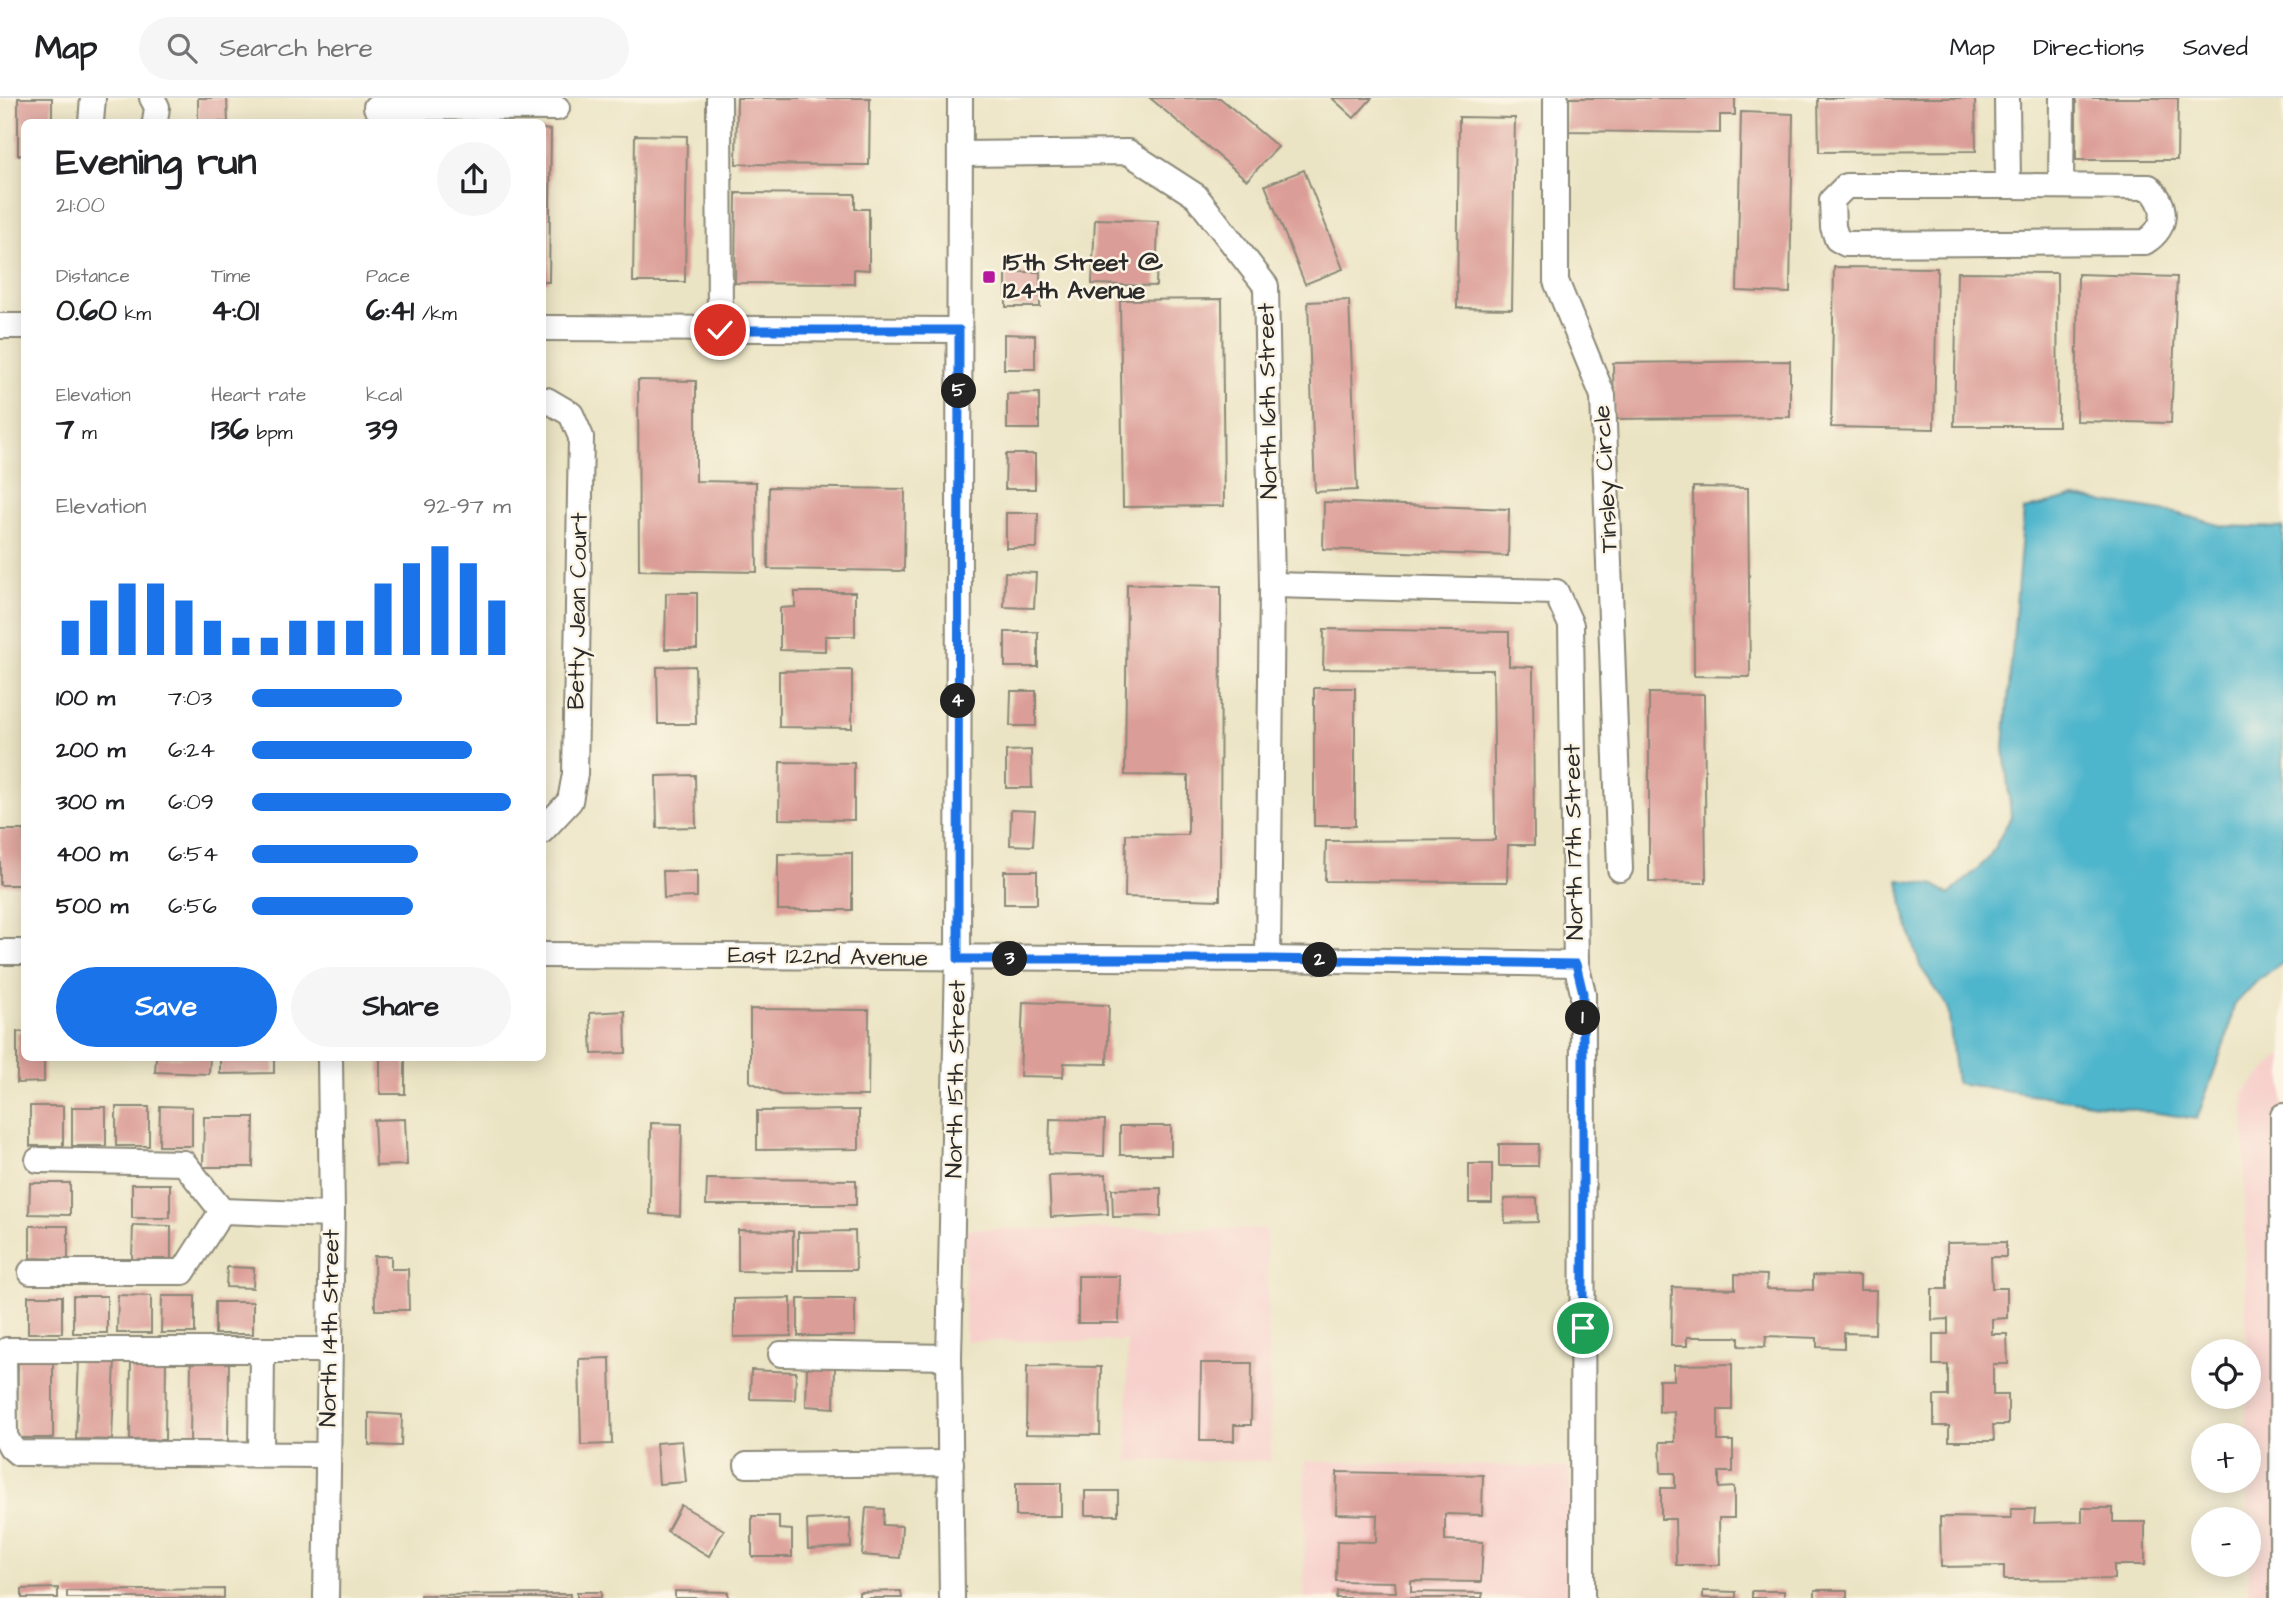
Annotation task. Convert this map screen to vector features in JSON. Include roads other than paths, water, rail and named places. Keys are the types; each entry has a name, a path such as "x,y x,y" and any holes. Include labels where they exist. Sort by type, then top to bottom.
{"street":[{"path":"90,119 93,98"},
{"path":"152,98 157,107 155,119"},
{"path":"719,98 720,330"},
{"name":"North 15th Street","path":"952,1598 949,1357 958,959 960,98"},
{"name":"Tinsley Circle","path":"1556,98 1556,281 1603,396 1620,869"},
{"path":"2007,98 2008,186"},
{"path":"2061,186 2062,98"},
{"path":"376,107 475,115 557,108"},
{"name":"North 16th Street","path":"960,154 1128,152 1196,196 1266,286 1272,585 1268,959"},
{"path":"1846,186 2008,186 2149,187 2161,204 2162,226 2145,242 1846,244 1837,239 1833,227 1832,200 1846,186"},
{"path":"0,326 21,326"},
{"path":"546,328 959,330"},
{"name":"Betty Jean Court","path":"546,400 571,414 582,437 575,774 570,801 546,827"},
{"name":"North 17th Street","path":"1272,585 1556,592 1571,625 1576,964 1583,993 1583,1598"},
{"path":"0,952 21,952"},
{"name":"East 122nd Avenue","path":"546,956 1268,959 1576,964"},
{"name":"North 14th Street","path":"326,1598 332,1215 330,1061"},
{"path":"2282,1598 2283,1116"},
{"path":"38,1160 184,1163 222,1211 332,1215"},
{"path":"31,1272 183,1272 222,1211"},
{"path":"328,1455 18,1452 11,1447 5,1436 4,1354 7,1350 330,1350"},
{"path":"261,1453 262,1350"},
{"path":"781,1354 949,1357"},
{"path":"747,1465 951,1463"}],"water":[{"path":"2072,497 2176,513 2223,526 2283,528 2283,963 2257,981 2234,1005 2228,1033 2197,1119 1956,1083 1948,1007 1920,966 1904,911 1899,880 1935,885 1949,895 1988,859 2011,817 2004,747 2024,510"}],"place":[{"name":"15th Street @ 124th Avenue","path":"989,277"}]}
